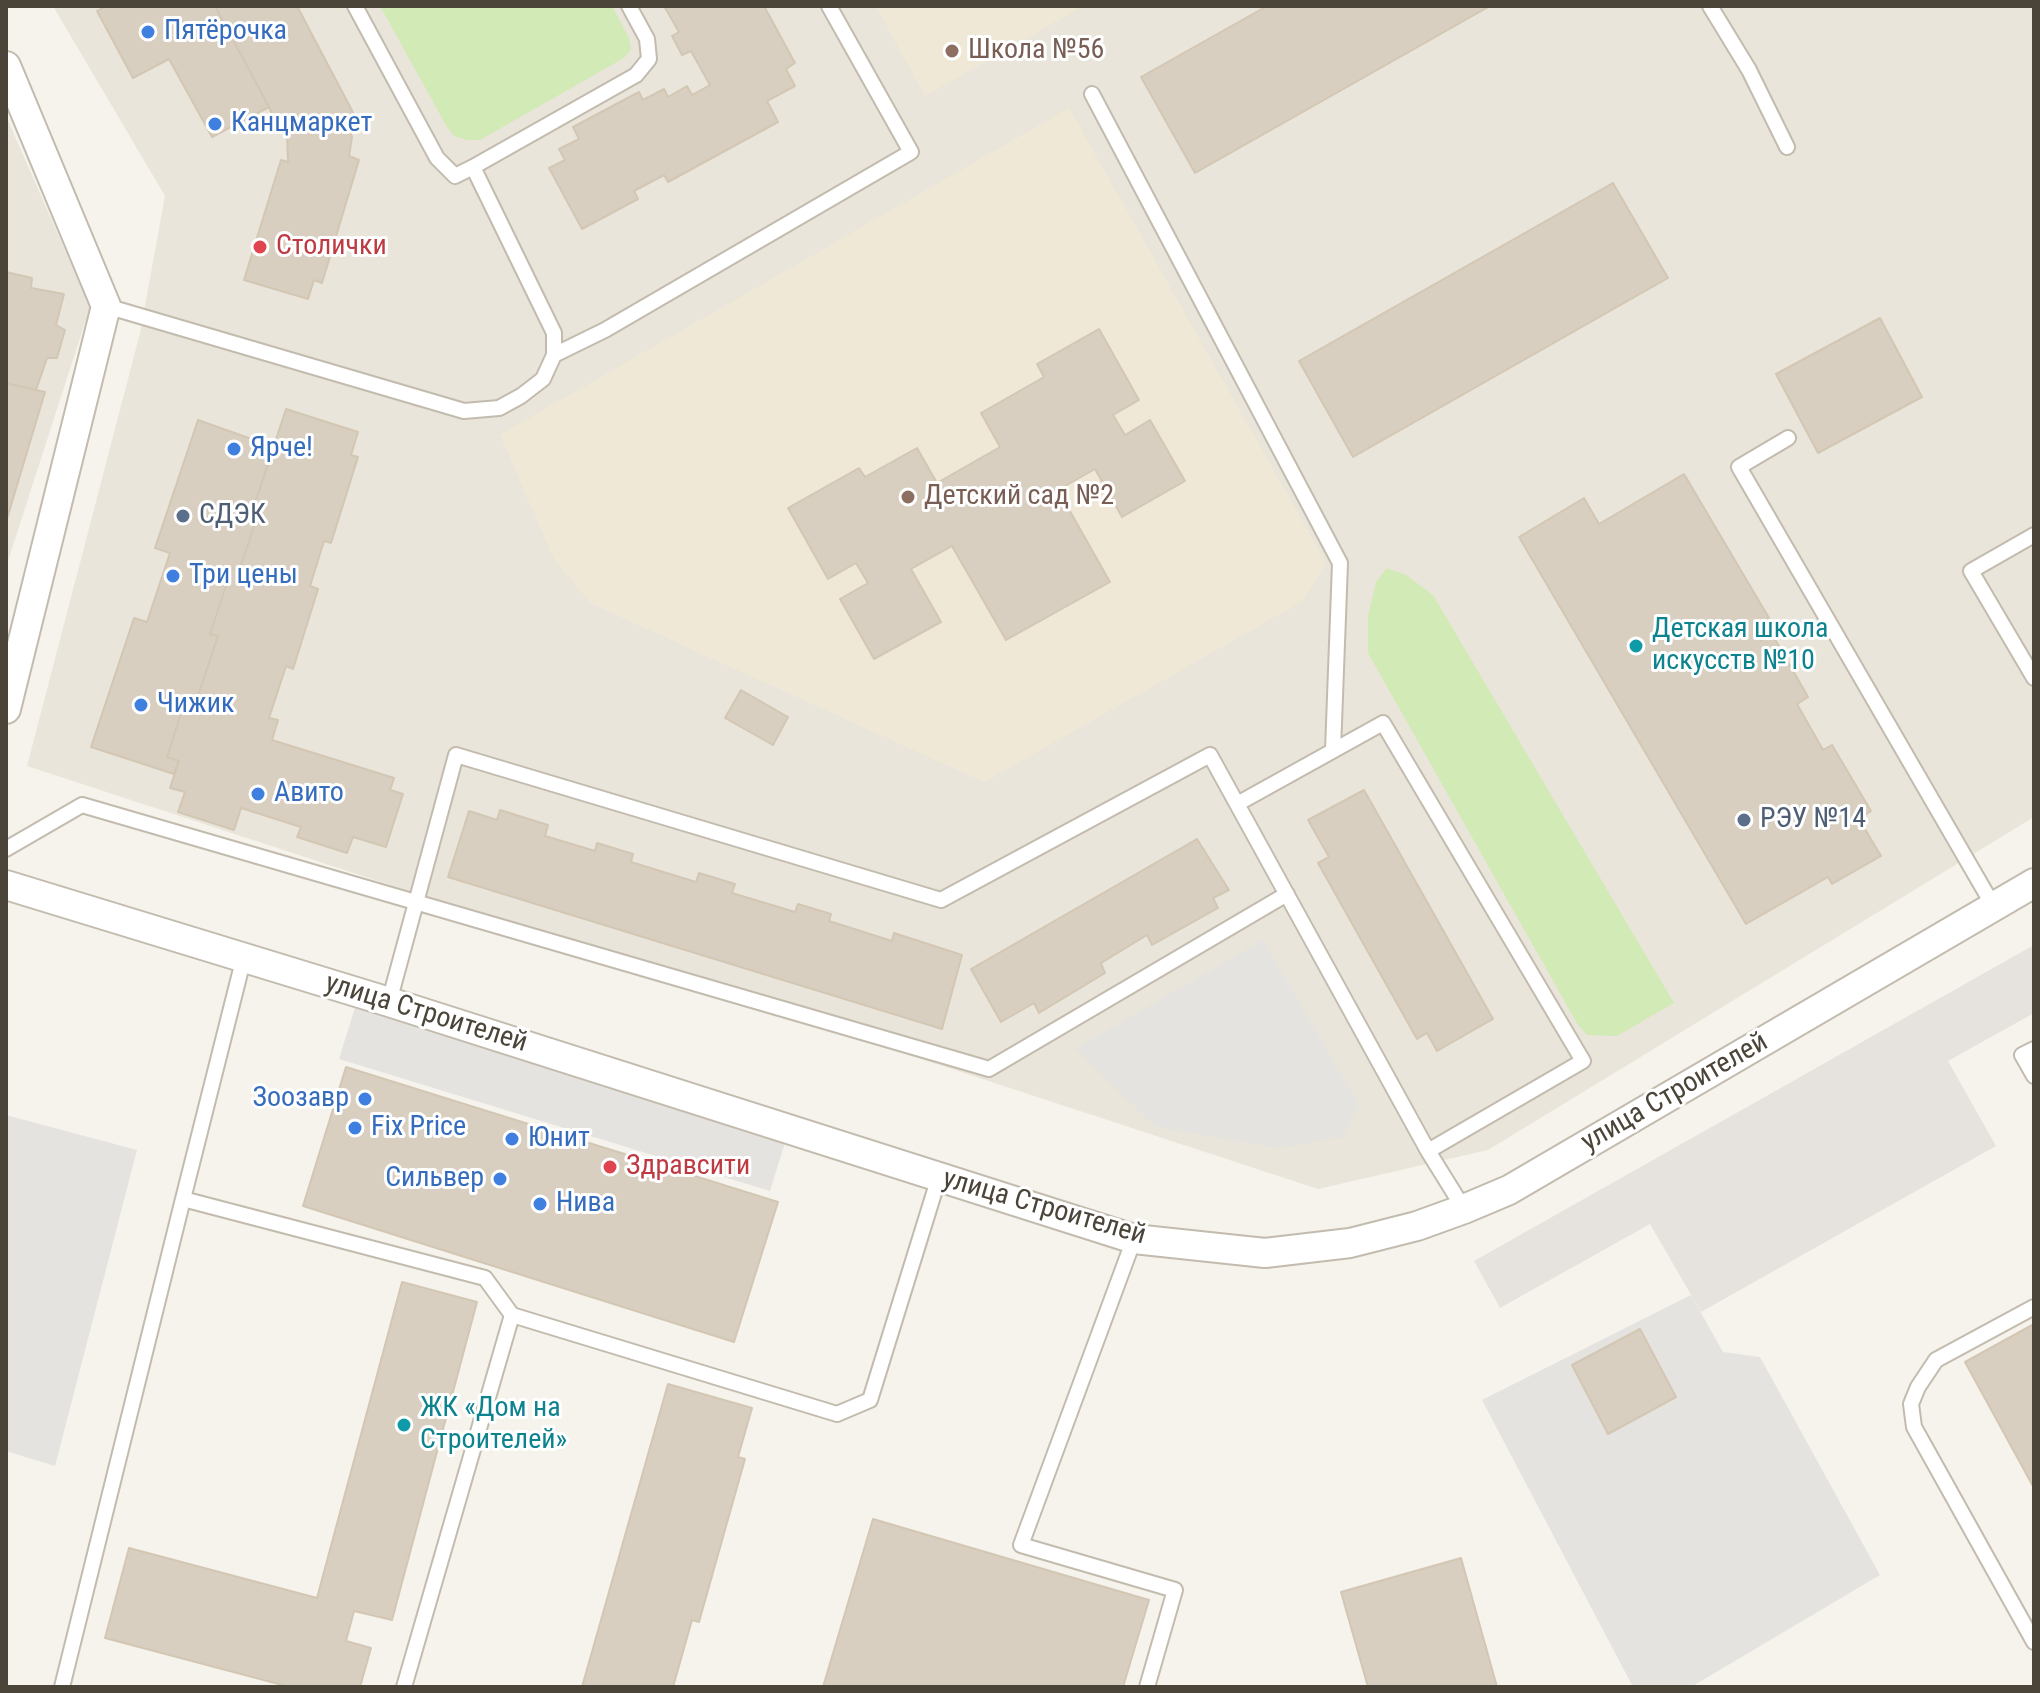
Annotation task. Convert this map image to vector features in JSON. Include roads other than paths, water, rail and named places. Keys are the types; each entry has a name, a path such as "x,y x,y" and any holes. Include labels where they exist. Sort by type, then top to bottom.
{"street":[{"path":"6,66 106,306 6,709"},
{"name":"улица Строителей","path":"6,885 389,1002 1134,1239 1265,1253 1350,1243 1417,1226 1509,1190 2034,883"}],"lane":[{"path":"355,6 437,158 455,176 636,75 649,59 647,39 629,6"},
{"path":"554,355 605,330 911,152 829,6"},
{"path":"1710,6 1749,70 1787,147"},
{"path":"1092,94 1340,563 1333,750"},
{"path":"106,306 464,411 499,408 543,379 554,355 554,333 473,167"},
{"path":"1788,438 1739,467 1994,907"},
{"path":"2034,535 1971,571 2034,678"},
{"path":"1237,804 1383,723 1583,1061 1428,1151"},
{"path":"389,1002 456,755 941,900 1210,755 1428,1151 1464,1209"},
{"path":"6,849 82,805 989,1069 1287,894"},
{"path":"62,1687 244,957"},
{"path":"2034,1049 2022,1055 2034,1076"},
{"path":"183,1199 485,1278 512,1315 837,1414 870,1400 939,1177"},
{"path":"1134,1239 1021,1545 1175,1590 1147,1687"},
{"path":"2034,1307 1936,1360 1911,1404 1914,1427 2034,1642"},
{"path":"404,1687 512,1315"}],"place":[{"name":"Пятёрочка","path":"148,32"},
{"name":"Школа №56","path":"952,51"},
{"name":"Канцмаркет","path":"215,124"},
{"name":"Столички","path":"260,247"},
{"name":"Ярче!","path":"234,449"},
{"name":"Детский сад №2","path":"908,497"},
{"name":"СДЭК","path":"183,516"},
{"name":"Три цены","path":"173,576"},
{"name":"Детская школа искусств №10","path":"1636,646"},
{"name":"Чижик","path":"141,705"},
{"name":"Авито","path":"258,794"},
{"name":"РЭУ №14","path":"1744,820"},
{"name":"Зоозавр","path":"365,1099"},
{"name":"Fix Price","path":"355,1128"},
{"name":"Юнит","path":"512,1139"},
{"name":"Здравсити","path":"610,1167"},
{"name":"Сильвер","path":"500,1179"},
{"name":"Нива","path":"540,1204"},
{"name":"ЖК «Дом на Строителей»","path":"404,1425"}]}
